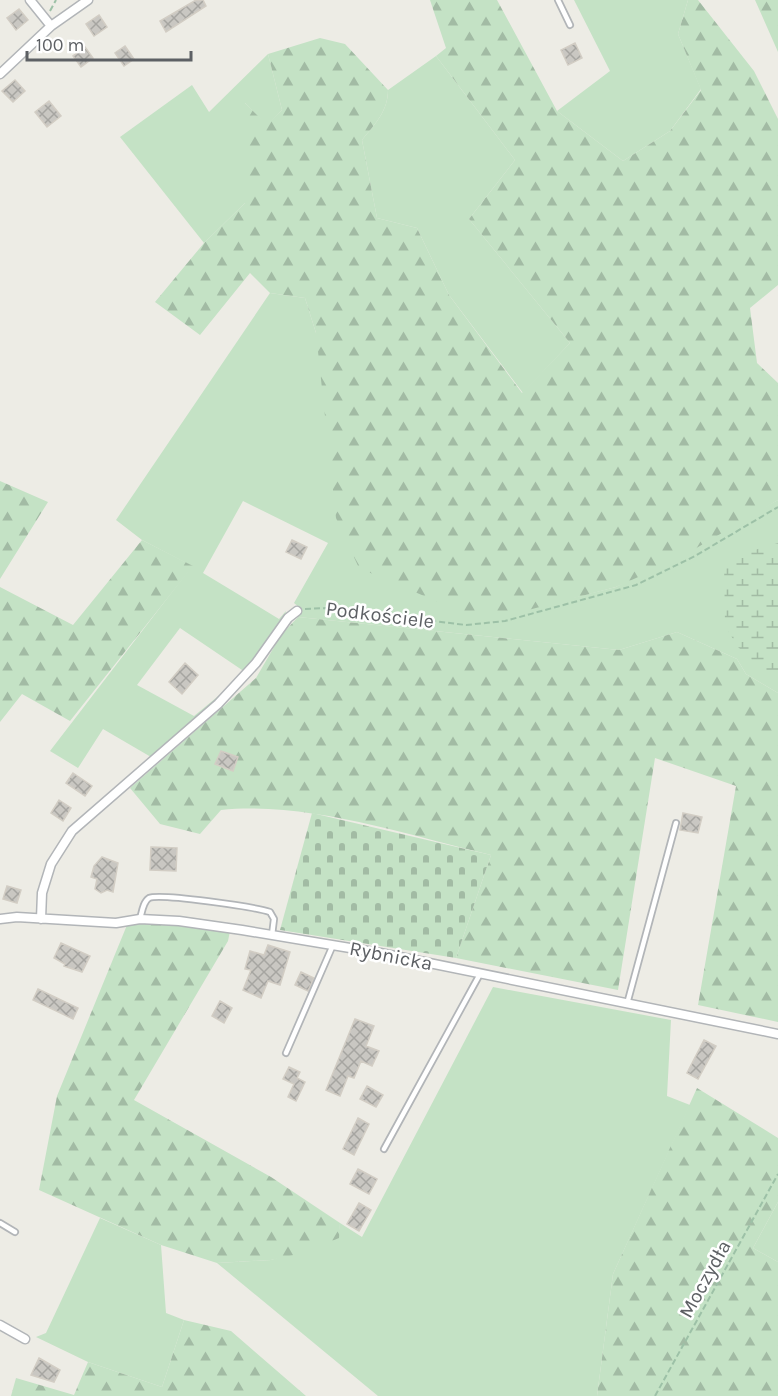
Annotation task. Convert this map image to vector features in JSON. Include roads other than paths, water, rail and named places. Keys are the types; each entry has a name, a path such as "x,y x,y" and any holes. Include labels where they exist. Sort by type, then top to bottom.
{"street":[{"path":"30,0 51,26"},
{"path":"0,74 51,26 88,0"},
{"name":"Podkościele","path":"41,919 42,893 51,864 72,831 218,704 256,663 288,618 297,611"},
{"name":"Rybnicka","path":"0,920 41,919 105,923 140,919 179,921 333,945 778,1034"},
{"path":"0,1325 25,1340"}],"lane":[{"path":"558,0 570,24"},
{"path":"627,1004 676,823"},
{"path":"140,919 145,902 151,897 171,897 270,912 274,919 272,935"},
{"path":"286,1053 333,945"},
{"path":"384,1149 480,974"},
{"path":"0,1223 15,1232"}]}
